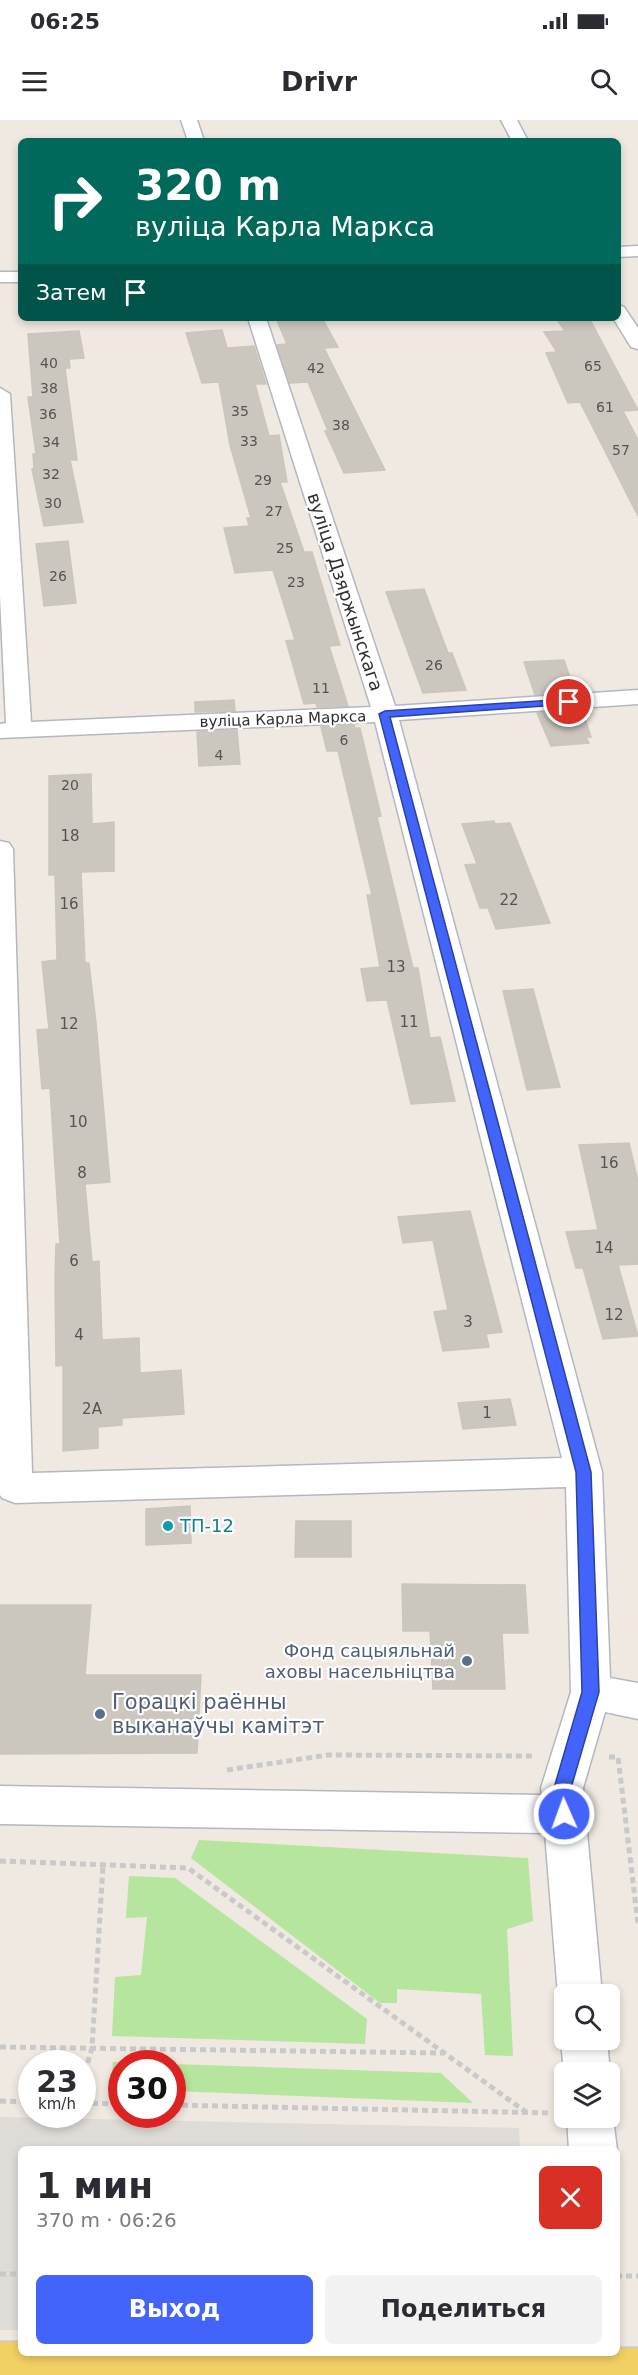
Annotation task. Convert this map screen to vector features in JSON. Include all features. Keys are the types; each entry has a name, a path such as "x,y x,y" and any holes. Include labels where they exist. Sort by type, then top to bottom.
{"main road":[{"path":"0,2367 620,2366"}],"street":[{"path":"189,120 195,138"},
{"path":"509,120 518,138"},
{"path":"621,252 638,251"},
{"path":"0,277 18,277"},
{"path":"621,316 638,343"},
{"name":"вуліца Дзяржынскага","path":"258,321 385,714 584,1472 591,1692 562,1788 579,1984"},
{"path":"0,394 9,731"},
{"name":"вуліца Карла Маркса","path":"9,731 385,714 638,697"},
{"path":"0,849 12,1454 15,1488 584,1472"},
{"path":"591,1692 638,1701"},
{"path":"0,1805 564,1814"},
{"path":"580,2128 591,2146"}],"path":[{"path":"219,1771 328,1755 618,1757 638,1924"},
{"path":"0,1861 188,1868 526,2112"},
{"path":"92,2048 103,1865"},
{"path":"0,2047 444,2053"},
{"path":"0,2101 18,2102"},
{"path":"186,2105 554,2114"},
{"path":"0,2274 18,2274"},
{"path":"620,2276 638,2276"}],"green space":[{"path":"199,1840 528,1858 533,1921 507,1929 513,2056 485,2055 481,1994 397,1989 397,2003 380,2003 191,1858"},
{"path":"129,1876 175,1878 367,2019 365,2044 112,2036 115,1977 141,1975 147,1917 126,1918"},
{"path":"186,2064 441,2073 473,2103 186,2092"}],"shaded area":[{"path":"0,2117 18,2117 18,2128 96,2128 96,2119 108,2119 108,2128 186,2128 186,2121 519,2128 520,2146 18,2146 18,2330 0,2330"}],"building":[{"path":"277,321 324,321 338,347 324,348 385,470 344,473 325,431 328,431 308,382 290,383 277,345 287,344"},
{"path":"558,321 591,321 638,410 623,411 638,440 638,516 580,402 568,403 546,353 557,352 544,332 565,331"},
{"path":"222,330 227,348 254,346 266,384 255,384 269,436 279,435 287,482 280,482 304,552 312,552 340,645 329,646 348,706 317,707 316,703 304,704 286,641 295,640 273,570 235,573 224,528 249,526 247,518 251,518 230,445 219,382 202,383 186,333"},
{"path":"79,331 84,358 69,359 70,368 65,368 77,460 70,460 83,522 44,526 32,469 34,469 33,454 36,454 28,397 33,397 28,334"},
{"path":"68,541 76,603 44,606 36,544"},
{"path":"424,589 448,653 452,653 466,690 423,693 386,592"},
{"path":"564,660 575,692 535,695 524,662"},
{"path":"234,700 235,711 195,712 195,702"},
{"path":"582,710 591,737 586,737 589,743 551,746 537,713"},
{"path":"354,725 355,728 360,728 381,816 377,817 413,968 418,968 430,1038 440,1037 455,1101 411,1104 387,1000 367,1001 361,969 380,967 367,895 372,895 338,751 327,751 321,727"},
{"path":"237,730 240,764 199,766 197,732"},
{"path":"91,774 92,824 114,822 114,871 81,872 85,963 89,963 96,1023 110,1182 85,1184 92,1262 99,1261 102,1340 139,1338 140,1373 181,1370 184,1414 122,1418 122,1425 98,1427 98,1448 63,1451 63,1365 56,1366 56,1244 60,1244 50,1088 42,1089 37,1030 49,1029 42,962 57,960 55,875 49,875 49,776"},
{"path":"494,821 495,824 510,823 550,923 496,929 488,908 480,908 465,865 477,864 462,824"},
{"path":"533,989 560,1087 527,1090 503,991"},
{"path":"629,1143 638,1181 638,1264 618,1265 638,1336 603,1339 583,1268 576,1268 566,1232 598,1230 579,1145"},
{"path":"470,1211 502,1332 486,1334 489,1347 443,1351 434,1312 448,1310 433,1240 403,1243 398,1217"},
{"path":"510,1399 516,1425 463,1429 458,1403"},
{"name":"ТП-12","path":"190,1506 191,1543 146,1545 146,1509"},
{"path":"296,1521 351,1521 351,1557 295,1557"},
{"name":"Фонд сацыяльнай аховы насельніцтва","path":"402,1584 525,1585 528,1633 502,1633 505,1689 433,1689 430,1631 403,1631"},
{"name":"Горацкі раённы выканаўчы камітэт","path":"0,1605 91,1605 85,1675 201,1675 197,1753 0,1754"}],"place":[{"name":"ТП-12","path":"168,1526"},
{"name":"Фонд сацыяльнай аховы насельніцтва","path":"467,1661"},
{"name":"Горацкі раённы выканаўчы камітэт","path":"100,1714"}],"route":[{"path":"564,1814 562,1788 591,1692 584,1472 385,714 569,702"}]}
